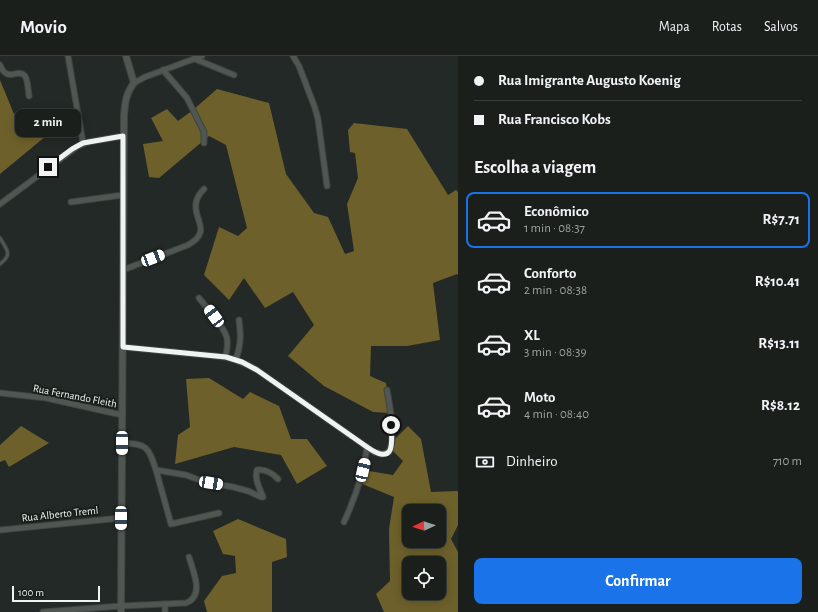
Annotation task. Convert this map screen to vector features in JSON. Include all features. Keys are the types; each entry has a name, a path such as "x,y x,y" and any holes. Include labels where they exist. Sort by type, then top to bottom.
{"street":[{"path":"68,56 83,143"},
{"path":"126,56 134,83"},
{"path":"121,609 123,136 126,97 129,89 134,83 145,77 195,57 202,56"},
{"path":"293,56 315,108 318,119 327,186"},
{"path":"195,57 234,75"},
{"path":"0,65 5,74 23,74 26,78 29,96"},
{"path":"163,70 187,98 204,132 204,143"},
{"path":"0,204 72,149 83,143 123,136"},
{"path":"123,270 195,241 200,235 201,228 196,204 198,197 204,189"},
{"path":"71,202 123,195"},
{"path":"199,298 226,334 226,357"},
{"path":"236,359 240,348 241,339 239,320"},
{"path":"123,347 236,359 257,370 374,452 382,454 386,454 391,449 392,430 387,390"},
{"name":"Rua Fernando Fleith","path":"0,393 46,398 122,415"},
{"path":"122,443 135,443 145,446 150,454 171,524 219,513"},
{"path":"344,522 362,476 366,460 367,447"},
{"path":"156,470 186,474 204,482 242,489 262,498 263,497 256,478 257,470 270,473 278,479"},
{"name":"Rua Alberto Treml","path":"0,530 121,518"},
{"path":"43,612 121,609 186,603 193,598 197,589 189,557"},
{"path":"165,604 165,612"}],"lane":[{"path":"0,238 7,250 8,255 7,259 0,264"}],"shaded area":[{"path":"0,80 14,114 41,108 46,136 0,174"},
{"path":"217,89 269,103 286,174 314,213 328,217 345,254 354,251 347,204 358,178 355,153 350,152 348,130 354,123 407,129 448,195 456,190 458,192 458,275 457,274 433,283 440,340 407,346 371,346 370,376 386,383 390,413 373,412 324,386 288,356 314,325 293,292 265,308 244,278 229,300 204,275 219,227 238,236 247,228 226,145 209,136 159,178 149,177 143,144 163,141 151,118 167,109 178,121"},
{"path":"209,378 243,399 250,392 279,406 291,439 307,439 327,466 297,484 281,455 234,447 175,464 178,435 190,427 186,379"},
{"path":"21,426 49,443 9,467 5,460 0,462 0,445"},
{"path":"408,426 421,439 431,492 458,491 458,525 451,539 458,552 458,612 384,612 376,594 390,581 389,529 394,497 360,483 363,470 393,475 403,461 391,449 392,442"},
{"path":"238,519 286,539 287,557 272,562 272,612 207,612 204,601 222,576 236,573 235,556 223,554 213,531"}],"route":[{"path":"48,167 72,149 83,143 123,136 123,347 236,359 257,370 378,454 386,454 391,449 391,425"}]}
